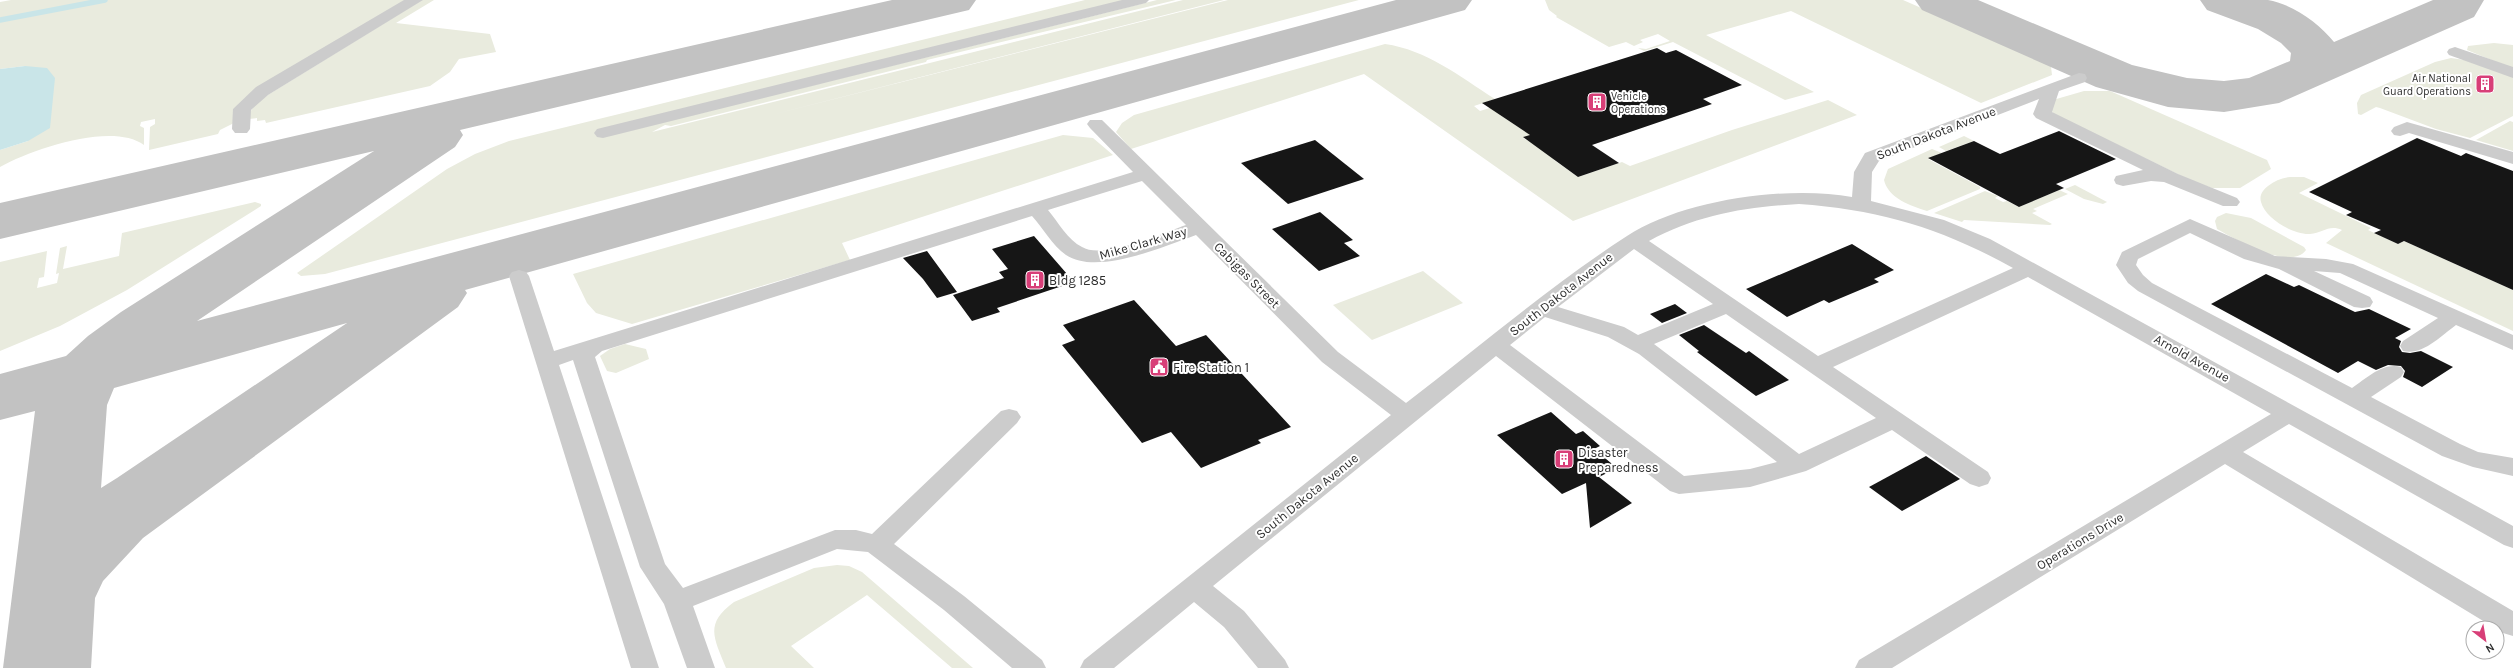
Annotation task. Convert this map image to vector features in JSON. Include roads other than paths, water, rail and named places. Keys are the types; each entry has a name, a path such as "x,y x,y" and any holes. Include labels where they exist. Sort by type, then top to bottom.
{"street":[{"path":"241,129 242,109 262,91 415,0"},
{"path":"603,132 1141,0"},
{"path":"2455,52 2513,73"},
{"name":"South Dakota Avenue","path":"1094,668 1406,415 1540,310 1634,240 1674,219 1726,204 1798,198 1861,203 1864,169 1868,160 1872,157 2079,78"},
{"path":"2052,88 2042,114 2170,176 2230,202"},
{"name":"Cabigas Street","path":"1096,124 1330,357 1406,415"},
{"path":"2400,131 2407,127 2513,158"},
{"path":"546,361 1145,174"},
{"path":"2122,180 2136,174 2170,176"},
{"name":"Arnold Avenue","path":"1861,203 1918,218 1963,234 2031,268 2513,538"},
{"name":"Mike Clark Way","path":"1036,208 1074,252 1093,257 1120,252 1199,227"},
{"path":"2513,343 2346,268 2316,263 2272,262 2237,248 2190,225 2129,256 2126,265 2129,272 2145,287 2243,330 2353,398 2451,450 2473,459 2513,467"},
{"path":"1634,240 1729,304 1895,419 1909,431 1979,478"},
{"path":"2282,263 2362,302"},
{"path":"1818,366 1834,356 2031,268"},
{"path":"519,276 645,668"},
{"path":"1637,343 1729,304"},
{"path":"1540,310 1616,332 1637,343 1798,465"},
{"path":"2411,346 2455,316"},
{"path":"1496,344 1679,485 1750,478 1798,465 1895,419"},
{"path":"594,346 583,356 653,567 676,601 701,668"},
{"path":"2353,398 2393,372"},
{"name":"Operations Drive","path":"1869,668 2290,413"},
{"path":"877,545 1009,417"},
{"path":"2226,453 2513,625"},
{"path":"676,601 835,540 858,540 877,545 954,603 1032,668"},
{"path":"1195,587 1234,619 1275,668"}],"water":[{"path":"25,66 47,68 55,78 50,128 28,141 0,150 0,69"}],"waterway":[{"path":"0,20 105,0"}],"place":[{"name":"Air National Guard Operations","path":"2485,84"},
{"name":"Vehicle Operations","path":"1597,102"},
{"name":"Bldg 1285","path":"1035,280"},
{"name":"Fire Station 1","path":"1159,367"},
{"name":"Disaster Preparedness","path":"1564,459"}]}
